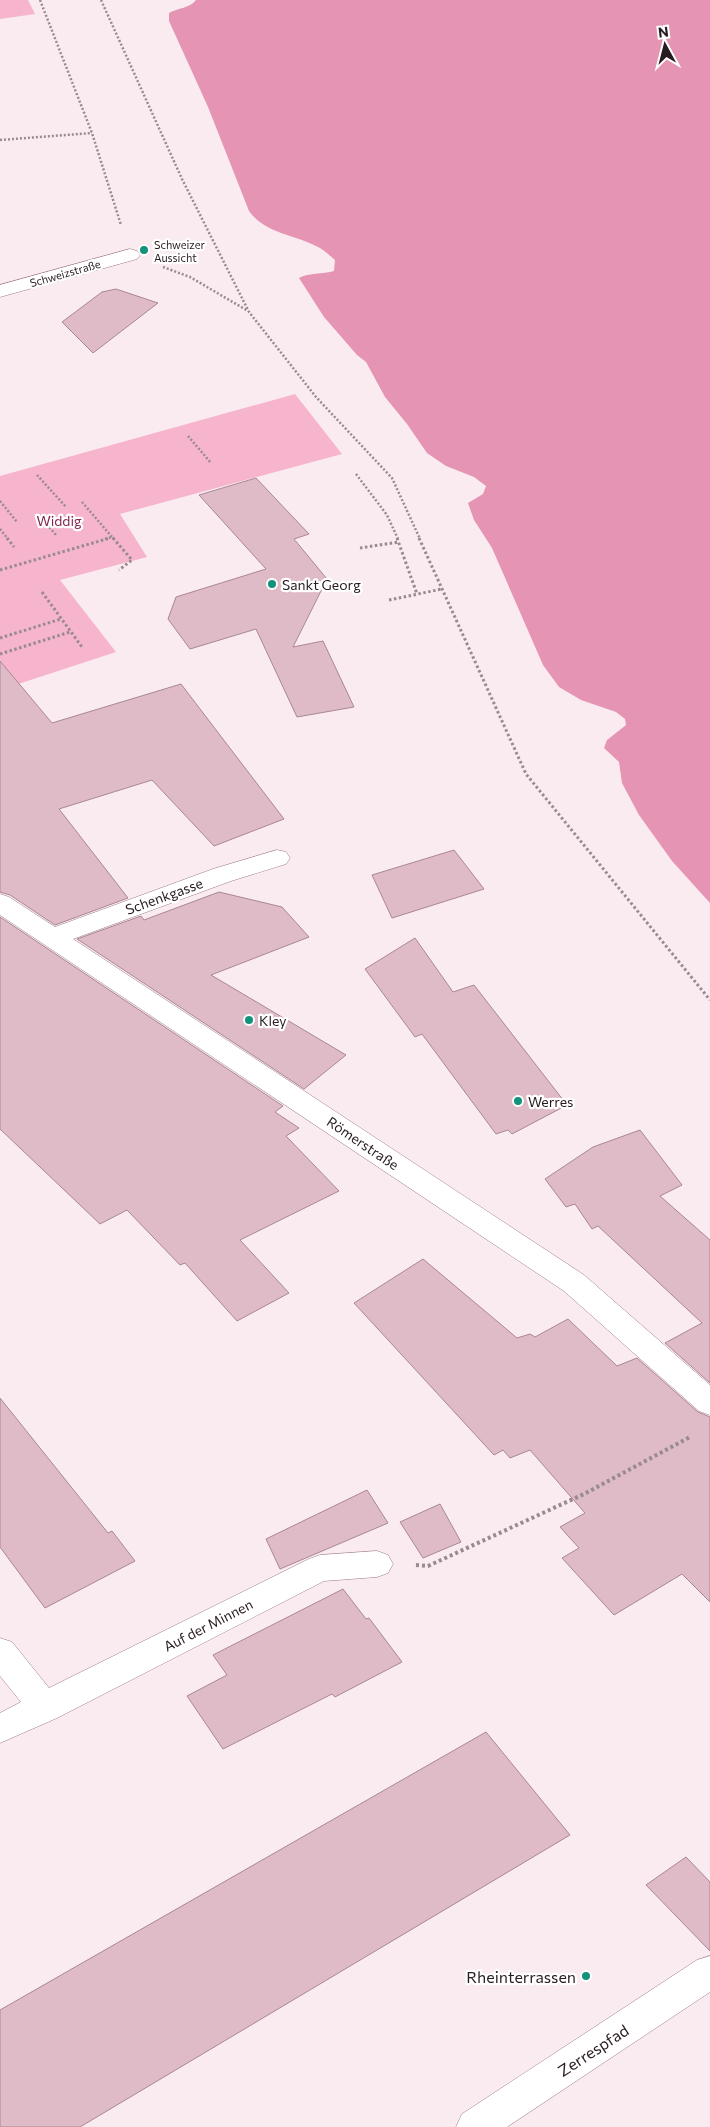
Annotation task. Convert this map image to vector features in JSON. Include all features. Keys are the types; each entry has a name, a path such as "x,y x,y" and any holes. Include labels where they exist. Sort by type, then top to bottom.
{"street":[{"name":"Schweizstraße","path":"0,291 130,255"},
{"name":"Schenkgasse","path":"53,937 222,875 277,858"},
{"name":"Römerstraße","path":"0,903 574,1283 710,1403"},
{"name":"Auf der Minnen","path":"0,1729 320,1568 376,1564"},
{"path":"0,1652 45,1708"},
{"name":"Zerrespfad","path":"475,2127 710,1972"}],"path":[{"path":"40,0 92,132 130,255 190,277 249,312"},
{"path":"101,0 182,179 249,312 316,397 392,478 526,774 710,1000"},
{"path":"0,140 92,132"},
{"path":"188,436 212,463"},
{"path":"356,474 387,515 418,594"},
{"path":"37,475 66,507"},
{"path":"0,501 17,522"},
{"path":"82,502 132,560 119,570"},
{"path":"39,515 56,536"},
{"path":"0,529 14,547"},
{"path":"0,570 112,537"},
{"path":"360,548 399,542"},
{"path":"389,600 442,589"},
{"path":"42,592 82,647"},
{"path":"0,638 61,620"},
{"path":"0,654 70,632"},
{"path":"376,1564 428,1566 584,1494 693,1436"}],"green space":[{"path":"0,0 28,0 35,14 0,19"},
{"name":"Widdig","path":"295,394 342,454 120,514 147,557 60,580 116,652 0,690 0,476"}],"shaded area":[{"path":"196,0 710,0 710,903 672,861 639,815 622,783 619,762 604,748 607,740 626,725 625,719 616,712 581,700 559,687 543,665 492,548 474,520 468,503 483,494 486,486 474,477 446,466 427,453 385,397 366,362 357,355 324,317 299,278 306,275 334,271 335,260 320,248 264,225 249,211 208,107 169,21 169,13 187,6"}],"building":[{"path":"116,289 158,303 93,353 62,322 102,292"},
{"path":"256,478 309,534 294,539 327,579 293,647 323,641 354,707 297,717 256,629 190,649 168,619 176,597 266,569 199,495"},
{"path":"0,661 52,723 181,684 284,819 214,846 152,780 59,809 128,898 55,925 10,895 0,892"},
{"path":"454,850 484,889 392,918 372,875"},
{"path":"219,892 282,907 309,937 211,975 346,1055 304,1089 77,939 141,916 144,920"},
{"path":"0,917 283,1106 275,1112 299,1128 286,1136 339,1191 240,1240 289,1293 237,1321 185,1263 180,1265 127,1210 100,1224 0,1129"},
{"path":"415,938 453,992 474,985 567,1105 512,1134 508,1130 496,1134 422,1034 415,1037 365,969"},
{"path":"640,1130 682,1185 660,1196 710,1240 710,1383 665,1343 702,1323 598,1226 592,1229 575,1204 566,1207 545,1179 593,1147"},
{"path":"423,1259 517,1338 530,1334 535,1337 568,1319 617,1366 637,1358 698,1412 710,1417 710,1602 682,1574 614,1615 562,1558 579,1548 560,1527 585,1513 530,1450 510,1458 503,1450 494,1455 354,1303"},
{"path":"0,1398 108,1533 112,1531 135,1561 45,1608 0,1547"},
{"path":"367,1490 388,1523 280,1569 266,1539"},
{"path":"440,1504 461,1542 423,1558 400,1522"},
{"path":"343,1589 366,1619 369,1618 402,1662 335,1697 332,1694 223,1749 187,1696 227,1675 213,1655"},
{"path":"486,1732 570,1835 80,2127 0,2127 0,2010"},
{"path":"686,1857 710,1882 710,1951 646,1885"}],"place":[{"name":"Schweizer Aussicht","path":"144,250"},
{"name":"Sankt Georg","path":"272,584"},
{"name":"Kley","path":"249,1020"},
{"name":"Werres","path":"518,1101"},
{"name":"Rheinterrassen","path":"586,1976"}]}
